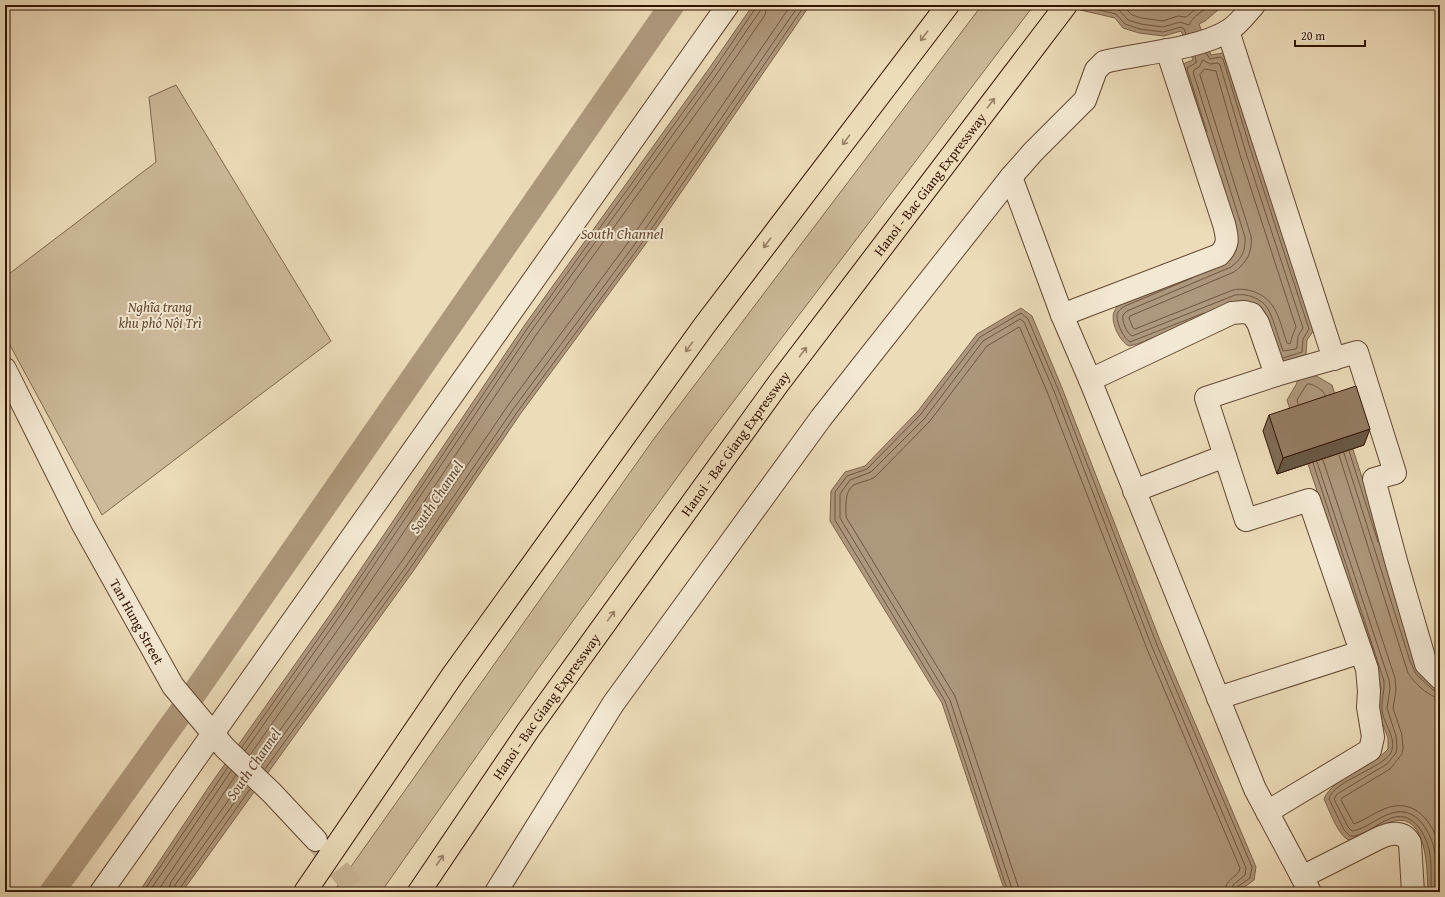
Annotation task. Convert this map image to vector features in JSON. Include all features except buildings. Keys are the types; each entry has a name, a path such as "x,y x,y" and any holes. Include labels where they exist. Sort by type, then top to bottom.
{"highway":[{"path":"305,892 452,676 704,326 948,5"},
{"name":"Hanoi - Bac Giang Expressway","path":"418,892 529,729 778,384 1066,5"}],"street":[{"path":"101,892 728,5"},
{"path":"496,892 618,697 821,418 1011,177 1033,152 1085,100 1096,70 1099,66 1108,61 1167,50 1206,40 1228,31 1243,18 1254,5"},
{"path":"1228,31 1334,359"},
{"path":"1062,315 1219,255 1226,248 1227,242 1224,224 1167,50"},
{"path":"1011,177 1062,315 1090,380 1255,789 1306,884 1379,838 1392,833 1404,835 1410,843 1413,892"},
{"path":"1090,380 1202,326 1232,313 1244,312 1252,314 1258,324 1276,374"},
{"path":"1267,812 1370,750 1372,736 1368,707 1369,691 1367,669 1309,500 1246,520 1206,398 1276,374 1357,352 1395,472 1374,479 1426,664 1440,678"},
{"name":"Tan Hung Street","path":"5,370 83,525 173,686 213,734 316,840"},
{"path":"1134,490 1225,456"},
{"path":"1218,698 1361,652"}],"green space":[{"path":"982,5 1034,5 705,439 538,669 381,892 333,892 653,440"},
{"name":"Nghĩa trang khu phố Nội Trì","path":"176,85 331,341 102,515 5,336 5,277 156,162 149,97"}],"water":[{"name":"South Channel","path":"753,5 810,5 642,249 521,413 414,570 182,892 139,892 208,788 334,609 524,326"},
{"path":"1059,5 1224,5 1205,21 1199,24 1211,55 1223,53 1227,56 1255,150 1314,330 1307,340 1306,355 1278,363 1238,304 1137,344 1129,346 1119,336 1113,321 1113,316 1119,305 1227,259 1182,67 1185,63 1193,60 1181,31 1164,36 1139,33 1123,28 1115,18"},
{"path":"1021,308 1032,316 1062,388 1161,643 1256,867 1254,880 1238,892 1005,892 942,703 830,521 831,491 845,472 865,466 918,411 977,334"},
{"path":"1311,373 1332,385 1387,554 1440,685 1440,892 1428,892 1426,859 1419,835 1414,826 1405,821 1394,821 1381,826 1359,839 1350,841 1341,833 1324,799 1335,785 1381,756 1388,749 1388,738 1377,709 1381,688 1380,682 1287,400 1297,383 1297,378"}],"waterway":[{"path":"52,892 184,708 672,5"}],"tunnel":[{"path":"318,843 357,892"}]}
